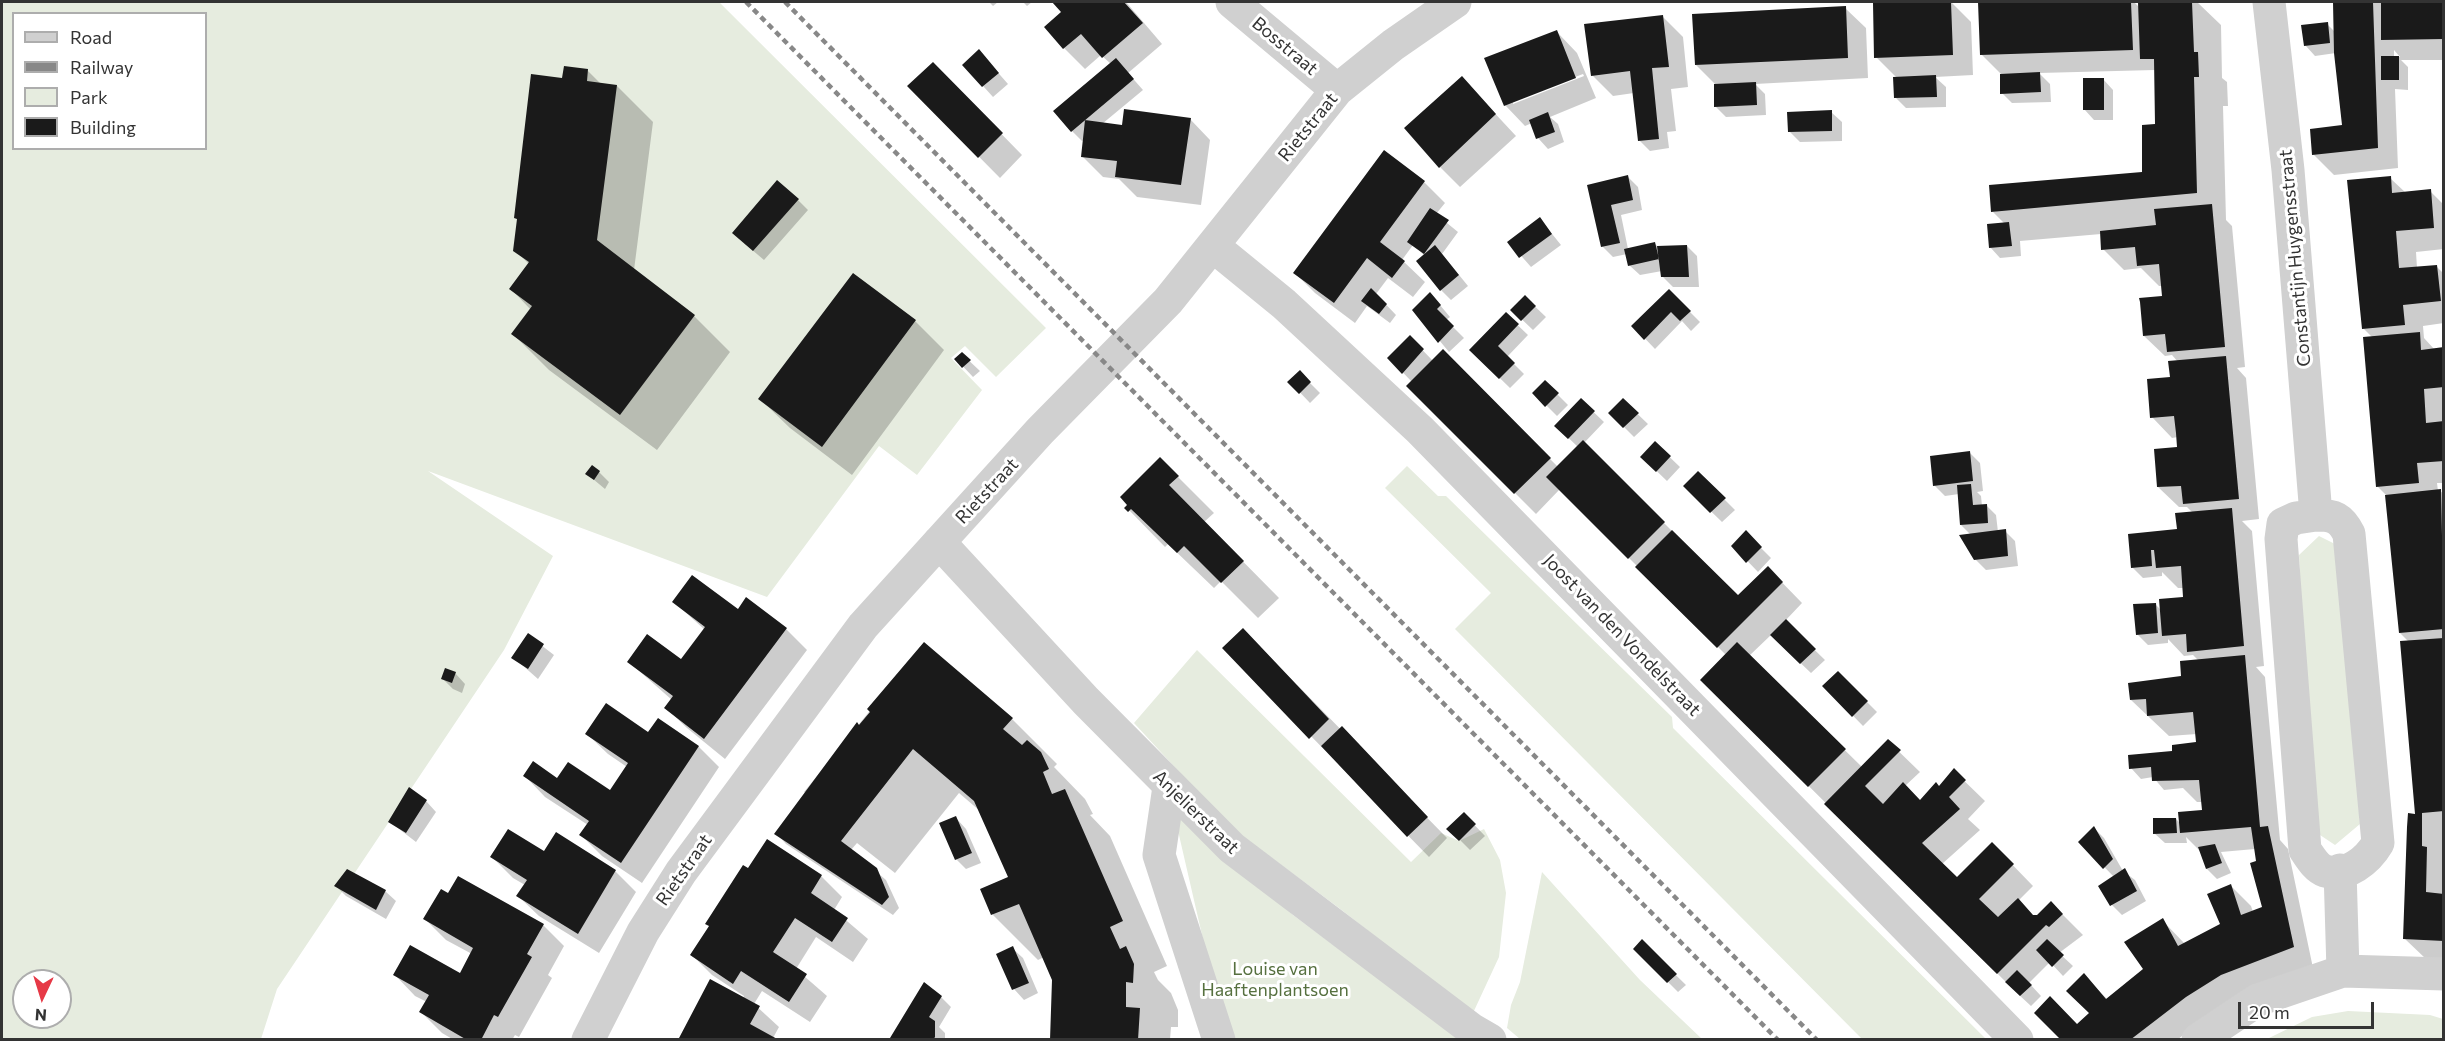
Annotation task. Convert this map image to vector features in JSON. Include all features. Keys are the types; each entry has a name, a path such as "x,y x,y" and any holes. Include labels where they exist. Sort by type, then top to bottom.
{"street":[{"name":"Bosstraat","path":"1232,2 1337,90"},
{"name":"Rietstraat","path":"588,1040 643,932 681,872 863,626 1040,431 1161,308 1214,246 1337,90 1393,45 1455,2"},
{"name":"Constantijn Huygensstraat","path":"2270,2 2288,170 2316,515"},
{"name":"Joost van den Vondelstraat","path":"1214,246 1284,304 1420,430 2017,1040"},
{"path":"2316,515 2331,515 2342,521 2349,534 2378,843 2359,866 2325,871 2314,863 2305,850 2281,539 2283,524 2296,518 2316,515"},
{"name":"Anjelierstraat","path":"939,542 1169,787 1232,848 1471,1029 1490,1040"},
{"path":"1169,787 1159,855 1219,1040"},
{"path":"2340,870 2343,971"},
{"path":"2198,1040 2258,1000 2343,971 2444,974"}],"green space":[{"path":"2,2 719,2 1046,328 996,377 965,346 951,358 982,390 917,475 879,446 767,597 428,471 553,556 504,650 277,989 261,1039 2,1040"},
{"path":"1407,466 1438,496 1446,496 1672,717 1673,728 1986,1039 1862,1039 1455,629 1491,593 1385,488"},
{"path":"2319,536 2337,545 2360,824 2335,845 2311,829 2299,555"},
{"path":"1197,650 1411,862 1441,833 1459,841 1484,829 1500,860 1506,893 1499,957 1473,1013 1339,908 1229,826 1134,723"},
{"name":"Louise van Haaftenplantsoen","path":"1173,809 1293,915 1460,1039 1226,1039"},
{"path":"1542,872 1640,980 1702,1039 1520,1039 1507,1028 1511,1005 1520,982"},
{"path":"2348,1011 2430,1015 2443,1019 2443,1039 2267,1039 2312,1017"}],"building":[{"path":"1052,2 1124,2 1143,23 1102,58 1081,34 1063,49 1044,27 1061,12"},
{"path":"1951,2 1953,55 1874,58 1873,3"},
{"path":"1978,2 2131,2 2133,50 1980,55"},
{"path":"2138,2 2192,2 2194,52 2198,52 2199,77 2194,77 2197,193 1991,212 1989,185 2142,172 2142,125 2155,124 2154,59 2140,59"},
{"path":"2333,2 2373,2 2378,148 2312,155 2310,129 2342,125 2334,53"},
{"path":"2381,2 2444,2 2444,39 2381,40"},
{"path":"1846,6 1848,58 1695,65 1692,14"},
{"path":"1663,15 1669,67 1652,68 1659,139 1638,141 1630,71 1591,76 1584,24"},
{"path":"2328,22 2330,43 2304,46 2301,25"},
{"path":"1557,30 1576,78 1504,106 1484,58"},
{"path":"979,49 999,73 982,87 962,65"},
{"path":"2381,56 2399,56 2399,80 2381,80"},
{"path":"1116,58 1134,79 1071,132 1053,111"},
{"path":"933,62 1003,133 978,158 907,86"},
{"path":"564,66 588,69 587,81 617,85 597,240 695,315 620,415 511,334 532,306 509,289 529,262 513,251 517,219 514,218 531,74 562,78"},
{"path":"2040,72 2041,92 2000,94 2000,74"},
{"path":"1936,75 1937,97 1894,98 1893,77"},
{"path":"1462,76 1496,114 1439,168 1404,128"},
{"path":"2083,78 2104,78 2104,110 2083,110"},
{"path":"1756,82 1757,105 1714,107 1714,84"},
{"path":"1124,109 1191,118 1181,185 1115,177 1117,161 1081,157 1085,120 1122,125"},
{"path":"1832,110 1832,131 1788,132 1787,112"},
{"path":"1548,112 1555,132 1536,139 1529,120"},
{"path":"1384,150 1425,181 1380,242 1405,261 1392,278 1367,258 1334,303 1293,273"},
{"path":"1628,175 1633,200 1611,205 1620,243 1601,247 1587,185"},
{"path":"2391,176 2392,193 2431,189 2434,228 2396,231 2399,268 2437,265 2441,301 2403,305 2405,325 2362,329 2347,180"},
{"path":"777,180 799,199 753,251 732,233"},
{"path":"2212,204 2225,347 2167,352 2165,334 2143,336 2139,298 2162,296 2159,264 2137,266 2135,247 2101,250 2100,231 2156,225 2154,209"},
{"path":"1430,208 1449,220 1424,254 1407,242"},
{"path":"1540,217 1552,234 1519,258 1507,242"},
{"path":"2009,222 2012,246 1989,248 1987,224"},
{"path":"1655,242 1659,259 1628,266 1624,249"},
{"path":"1435,245 1459,275 1440,291 1416,261"},
{"path":"1687,245 1689,277 1661,277 1657,246"},
{"path":"853,273 916,320 822,447 758,399"},
{"path":"1371,288 1387,304 1379,314 1361,301"},
{"path":"1669,289 1691,311 1680,321 1671,312 1644,340 1631,326"},
{"path":"1430,292 1441,305 1437,309 1454,326 1438,343 1412,310"},
{"path":"1525,295 1536,306 1521,321 1510,310"},
{"path":"1506,312 1519,324 1498,346 1515,363 1499,379 1469,350"},
{"path":"2420,332 2421,350 2444,347 2444,387 2424,389 2426,423 2444,421 2444,461 2417,463 2419,483 2376,487 2363,337"},
{"path":"1410,335 1424,349 1402,374 1387,358"},
{"path":"1443,349 1551,458 1514,494 1406,386"},
{"path":"962,352 971,360 962,368 954,359"},
{"path":"2226,356 2239,499 2183,504 2181,486 2157,487 2154,449 2177,447 2176,433 2174,416 2150,418 2147,379 2170,377 2168,361"},
{"path":"1300,370 1311,382 1299,394 1287,382"},
{"path":"1545,380 1559,393 1545,407 1532,393"},
{"path":"1581,398 1595,411 1568,439 1554,426"},
{"path":"1623,398 1639,413 1623,428 1608,413"},
{"path":"1583,440 1665,522 1628,559 1546,477"},
{"path":"1655,441 1671,456 1656,472 1640,457"},
{"path":"1970,451 1973,481 1933,486 1930,456"},
{"path":"1160,457 1179,476 1169,485 1244,561 1221,583 1184,546 1177,553 1131,509 1128,512 1124,508 1127,505 1120,497"},
{"path":"592,465 600,471 594,480 585,474"},
{"path":"1698,471 1726,498 1710,513 1683,486"},
{"path":"1971,484 1973,505 1987,504 1988,523 1960,525 1957,485"},
{"path":"2441,489 2444,629 2399,633 2385,495"},
{"path":"2232,508 2244,646 2187,652 2186,634 2162,636 2159,599 2183,597 2181,566 2156,568 2154,550 2151,550 2152,566 2131,568 2128,534 2177,529 2175,513"},
{"path":"2006,529 2008,556 1974,560 1959,535"},
{"path":"1672,530 1738,595 1768,566 1783,582 1717,648 1635,567"},
{"path":"1746,530 1762,547 1746,563 1731,546"},
{"path":"692,575 738,609 746,597 787,628 704,739 664,708 673,696 627,662 647,634 681,659 705,627 672,602"},
{"path":"2156,603 2158,633 2136,635 2133,604"},
{"path":"1786,619 1816,649 1800,664 1770,635"},
{"path":"1243,628 1329,719 1309,739 1222,648"},
{"path":"528,633 544,644 528,669 511,658"},
{"path":"2444,638 2444,811 2422,813 2422,846 2427,847 2426,892 2444,894 2444,941 2403,939 2408,813 2415,814 2400,641"},
{"path":"924,642 1013,718 1003,729 1022,745 1027,740 1041,752 1049,769 1043,772 1052,794 1065,789 1123,921 1110,927 1120,949 1126,946 1134,964 1133,983 1126,982 1126,1007 1140,1008 1138,1040 1050,1040 1052,980 1019,904 991,915 980,889 1008,877 974,801 913,749 841,841 877,868 889,897 882,905 774,834 857,722 859,725 870,712 867,709"},
{"path":"1737,642 1846,749 1808,787 1700,680"},
{"path":"2245,655 2260,827 2268,826 2294,947 2221,975 2186,997 2130,1040 2061,1040 2034,1013 2050,996 2077,1024 2089,1013 2066,991 2084,973 2106,999 2143,969 2124,942 2163,918 2178,946 2220,924 2207,894 2231,884 2241,915 2262,907 2250,863 2256,861 2251,827 2180,833 2178,812 2202,810 2199,780 2152,781 2151,767 2129,769 2128,755 2172,751 2172,745 2196,742 2193,712 2147,716 2146,699 2130,700 2128,683 2181,676 2180,661"},
{"path":"445,668 456,672 452,683 441,679"},
{"path":"1838,671 1868,701 1852,717 1822,686"},
{"path":"606,703 648,732 658,718 699,746 621,863 579,835 589,821 523,776 533,761 557,778 568,762 610,790 628,763 585,734"},
{"path":"1342,726 1428,817 1407,837 1321,746"},
{"path":"1888,739 1901,750 1865,786 1883,804 1903,782 1920,800 1936,782 1939,786 1954,768 1966,780 1949,797 1960,809 1922,843 1957,877 1992,842 2014,864 1979,899 1998,917 2018,898 2033,915 2037,915 2051,901 2063,914 2049,927 2046,925 1997,974 1824,804"},
{"path":"409,787 427,800 406,833 388,822"},
{"path":"1464,812 1476,824 1459,841 1446,829"},
{"path":"956,816 972,853 955,860 939,823"},
{"path":"2153,818 2176,818 2177,833 2153,834"},
{"path":"2094,826 2113,859 2103,869 2078,842"},
{"path":"508,829 544,851 556,832 616,870 578,934 516,896 527,880 490,857"},
{"path":"767,839 822,875 811,893 848,918 832,942 795,918 773,952 807,974 789,1002 741,971 733,984 690,955 709,926 705,924 743,865 748,868"},
{"path":"2215,844 2222,863 2206,869 2198,847"},
{"path":"2125,868 2137,891 2110,906 2098,886"},
{"path":"347,869 386,890 376,910 334,886"},
{"path":"458,876 544,924 527,954 532,957 498,1017 494,1015 481,1040 467,1040 419,1012 429,995 393,975 410,945 460,973 473,948 423,919 441,889 448,893"},
{"path":"1642,939 1677,974 1667,983 1633,949"},
{"path":"2047,939 2064,955 2052,967 2036,950"},
{"path":"1013,946 1029,983 1012,990 996,954"},
{"path":"2017,970 2032,985 2020,996 2005,982"},
{"path":"710,979 760,1006 750,1024 779,1040 678,1040"},
{"path":"924,982 942,996 929,1017 935,1021 935,1037 933,1040 892,1040 890,1038"}],"railway":[{"path":"746,2 1778,1040"},
{"path":"785,2 1817,1040"}]}
